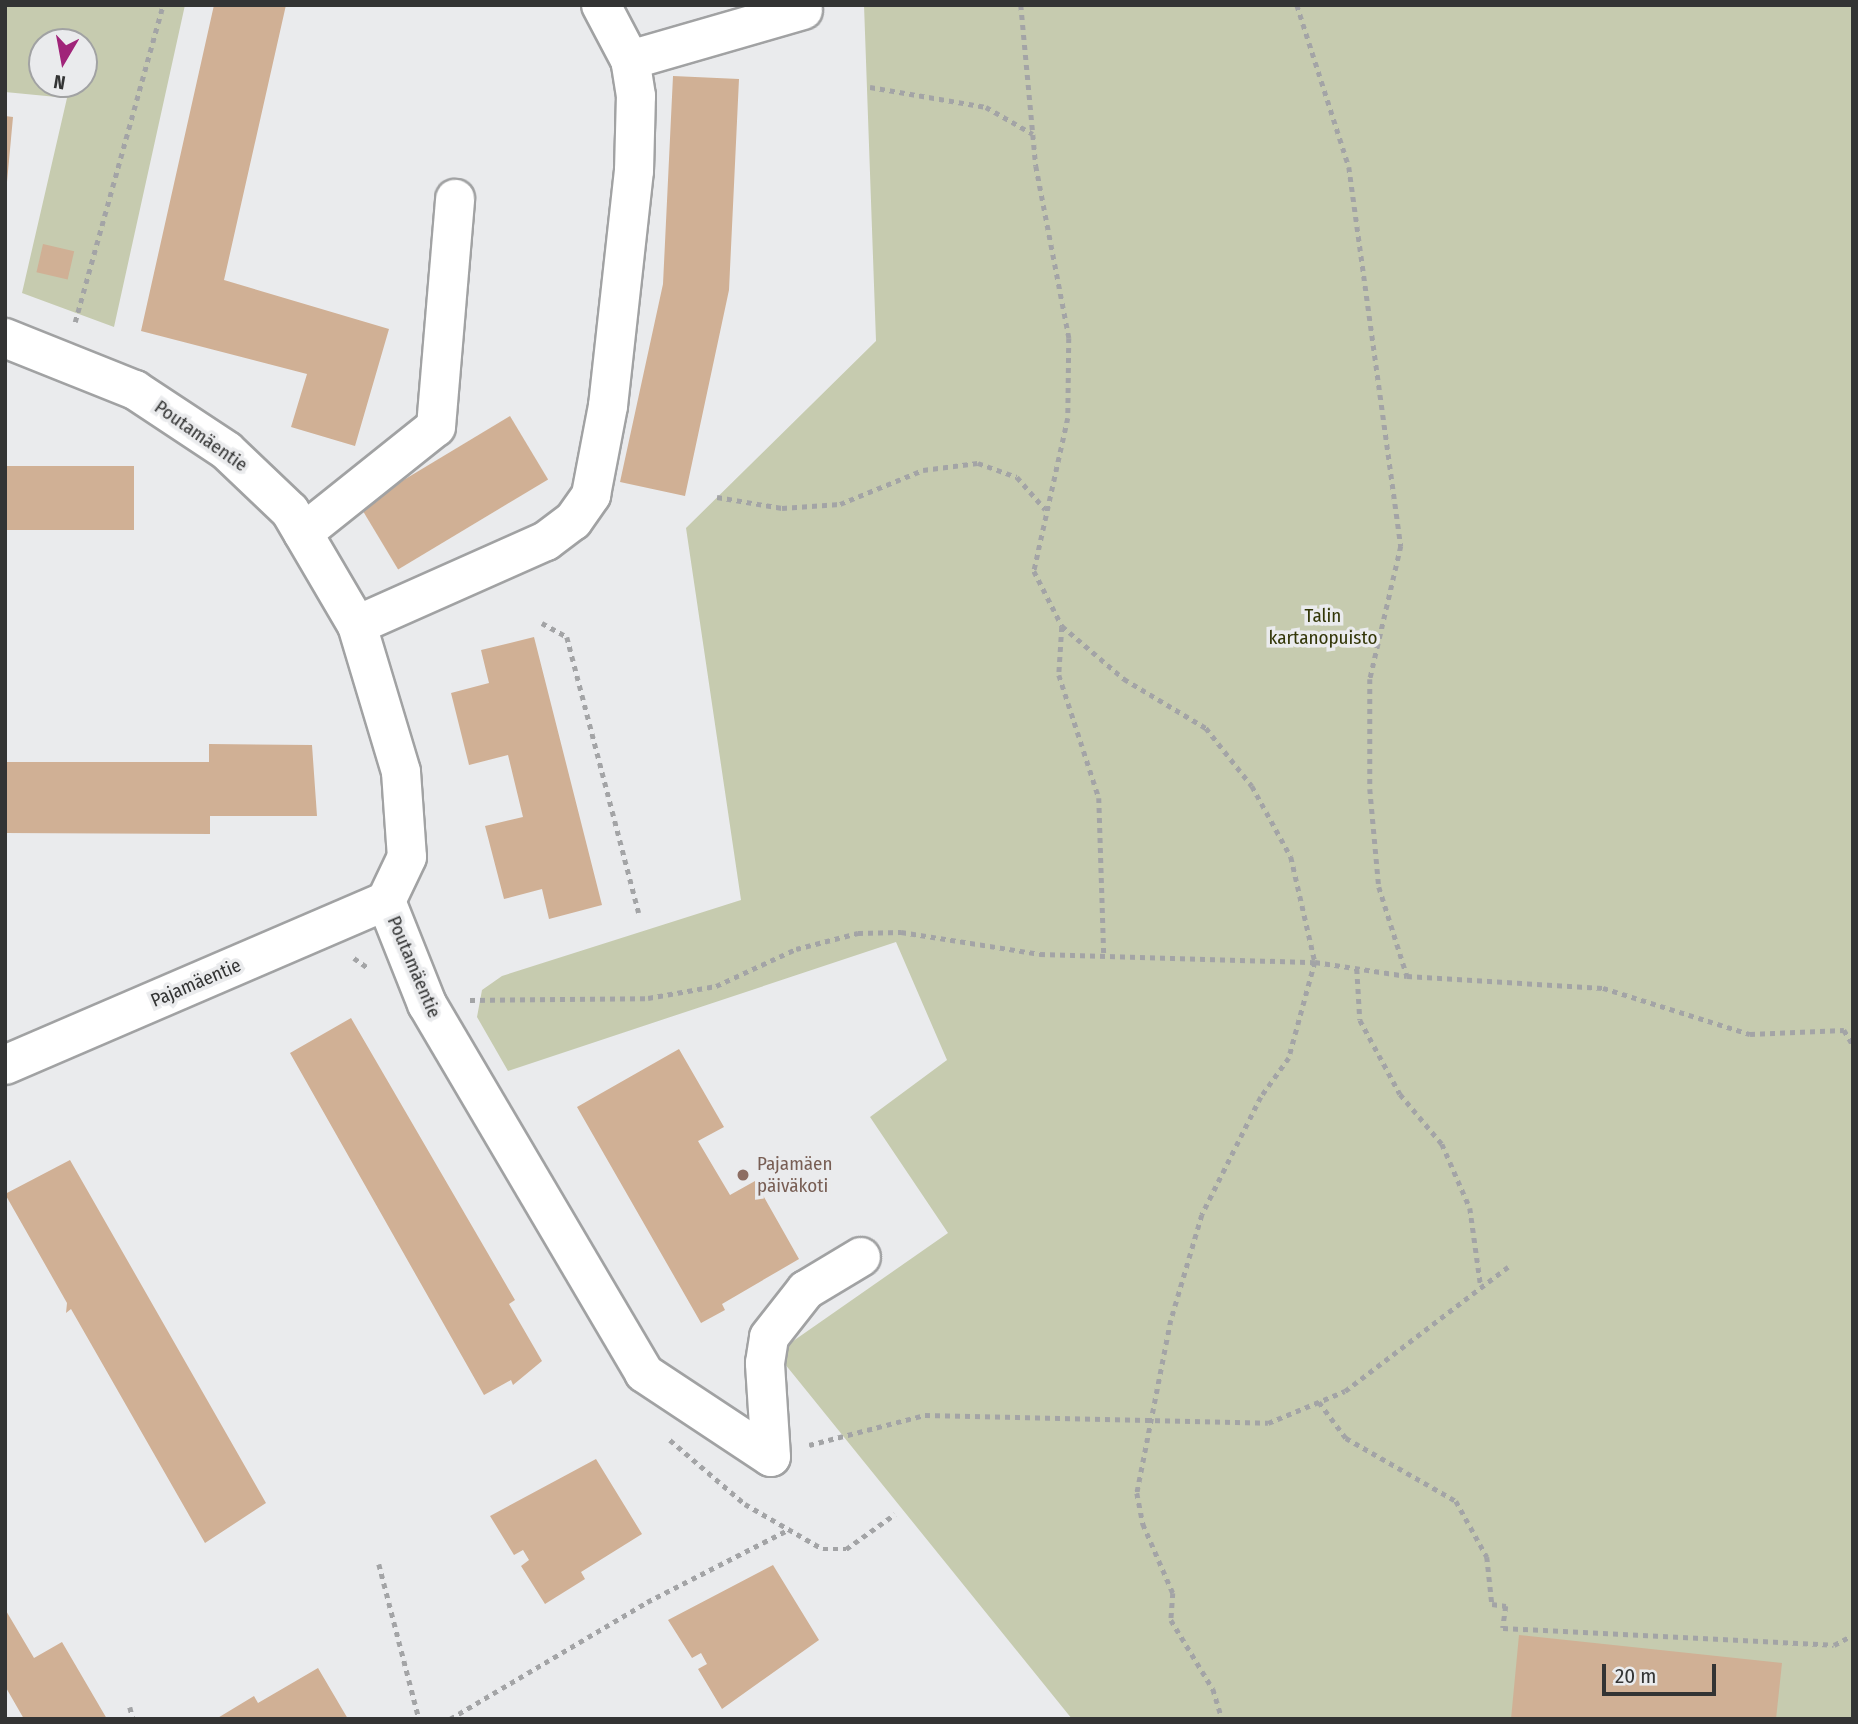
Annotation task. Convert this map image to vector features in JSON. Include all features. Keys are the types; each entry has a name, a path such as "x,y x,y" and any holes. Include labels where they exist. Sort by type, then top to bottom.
{"street":[{"path":"357,625 545,541 573,521 591,495 603,456 634,171 631,60 600,5"},
{"path":"631,60 803,10"},
{"path":"303,533 436,426 456,199"},
{"name":"Poutamäentie","path":"5,338 135,390 236,458 277,496 303,533 357,625 389,724 407,822 402,875 386,901 427,1004 644,1373 771,1457"},
{"name":"Pajamäentie","path":"5,1065 386,901"},
{"path":"771,1457 765,1363 769,1337 806,1290 861,1257"}],"path":[{"path":"75,322 163,5"},
{"path":"1021,5 1034,134 1069,338 1068,418 1045,509 1034,571 1062,626 1124,679 1206,728 1252,786 1292,857 1315,962 1289,1058 1261,1097 1202,1215 1149,1422 1137,1493 1143,1524 1173,1593 1171,1620 1213,1689 1222,1719"},
{"path":"1297,5 1349,167 1401,546 1370,679 1370,789 1379,887 1407,976"},
{"path":"870,87 986,107 1034,134"},
{"path":"717,497 782,508 840,503 923,470 978,463 1017,477 1045,509"},
{"path":"542,623 567,637 639,913"},
{"path":"1062,626 1059,675 1099,798 1104,956"},
{"path":"468,1000 648,998 716,986 796,949 858,933 1104,956 1315,962 1407,976 1603,988 1750,1034 1844,1030 1853,1027"},
{"path":"1357,969 1360,1020 1399,1094 1442,1144 1470,1208 1481,1288"},
{"path":"1844,1030 1853,1045"},
{"path":"771,1457 925,1415 1268,1423 1345,1391 1508,1267"},
{"path":"1320,1402 1346,1438 1456,1501 1487,1557 1492,1604 1506,1606 1503,1628 1834,1645 1853,1635"},
{"path":"450,1719 646,1602 789,1530"},
{"path":"379,1564 419,1719"},
{"path":"130,1707 133,1719"}],"green space":[{"path":"5,5 185,5 114,327 22,293 67,98 98,98 98,28 28,28 28,94 5,92"},
{"name":"Talin kartanopuisto","path":"864,5 1853,5 1853,1719 1072,1719 776,1353 948,1233 870,1117 947,1060 896,942 508,1071 477,1017 482,990 502,976 741,900 686,528 876,341"}],"building":[{"path":"214,5 286,5 224,280 389,329 355,446 291,427 307,374 141,331"},
{"path":"673,76 739,79 729,290 685,496 620,482 663,284"},
{"path":"5,116 13,117 7,182 5,182"},
{"path":"43,244 74,251 68,279 36,272"},
{"path":"510,416 548,479 398,570 360,506"},
{"path":"5,466 134,466 134,530 5,530"},
{"path":"534,637 602,905 549,919 542,889 504,899 485,826 523,817 508,755 469,765 451,693 489,683 481,650"},
{"path":"209,744 312,745 317,816 210,816 210,834 5,833 5,762 209,762"},
{"path":"351,1018 515,1300 509,1304 542,1361 513,1385 511,1380 484,1395 290,1053"},
{"path":"679,1049 724,1127 698,1141 730,1195 755,1181 799,1259 722,1304 725,1310 701,1323 577,1107"},
{"path":"70,1160 266,1503 205,1543 71,1309 66,1313 67,1303 5,1194"},
{"path":"596,1459 642,1534 581,1572 585,1579 545,1604 521,1566 529,1560 523,1550 514,1555 490,1516"},
{"path":"773,1565 819,1640 722,1709 698,1669 707,1664 701,1653 692,1658 668,1620"},
{"path":"5,1609 34,1658 62,1642 107,1719 24,1719 5,1686"},
{"path":"1519,1635 1782,1663 1776,1719 1511,1719"},
{"path":"318,1668 348,1719 216,1719 254,1696 258,1703"}],"place":[{"name":"Pajamäen päiväkoti","path":"743,1175"}]}
